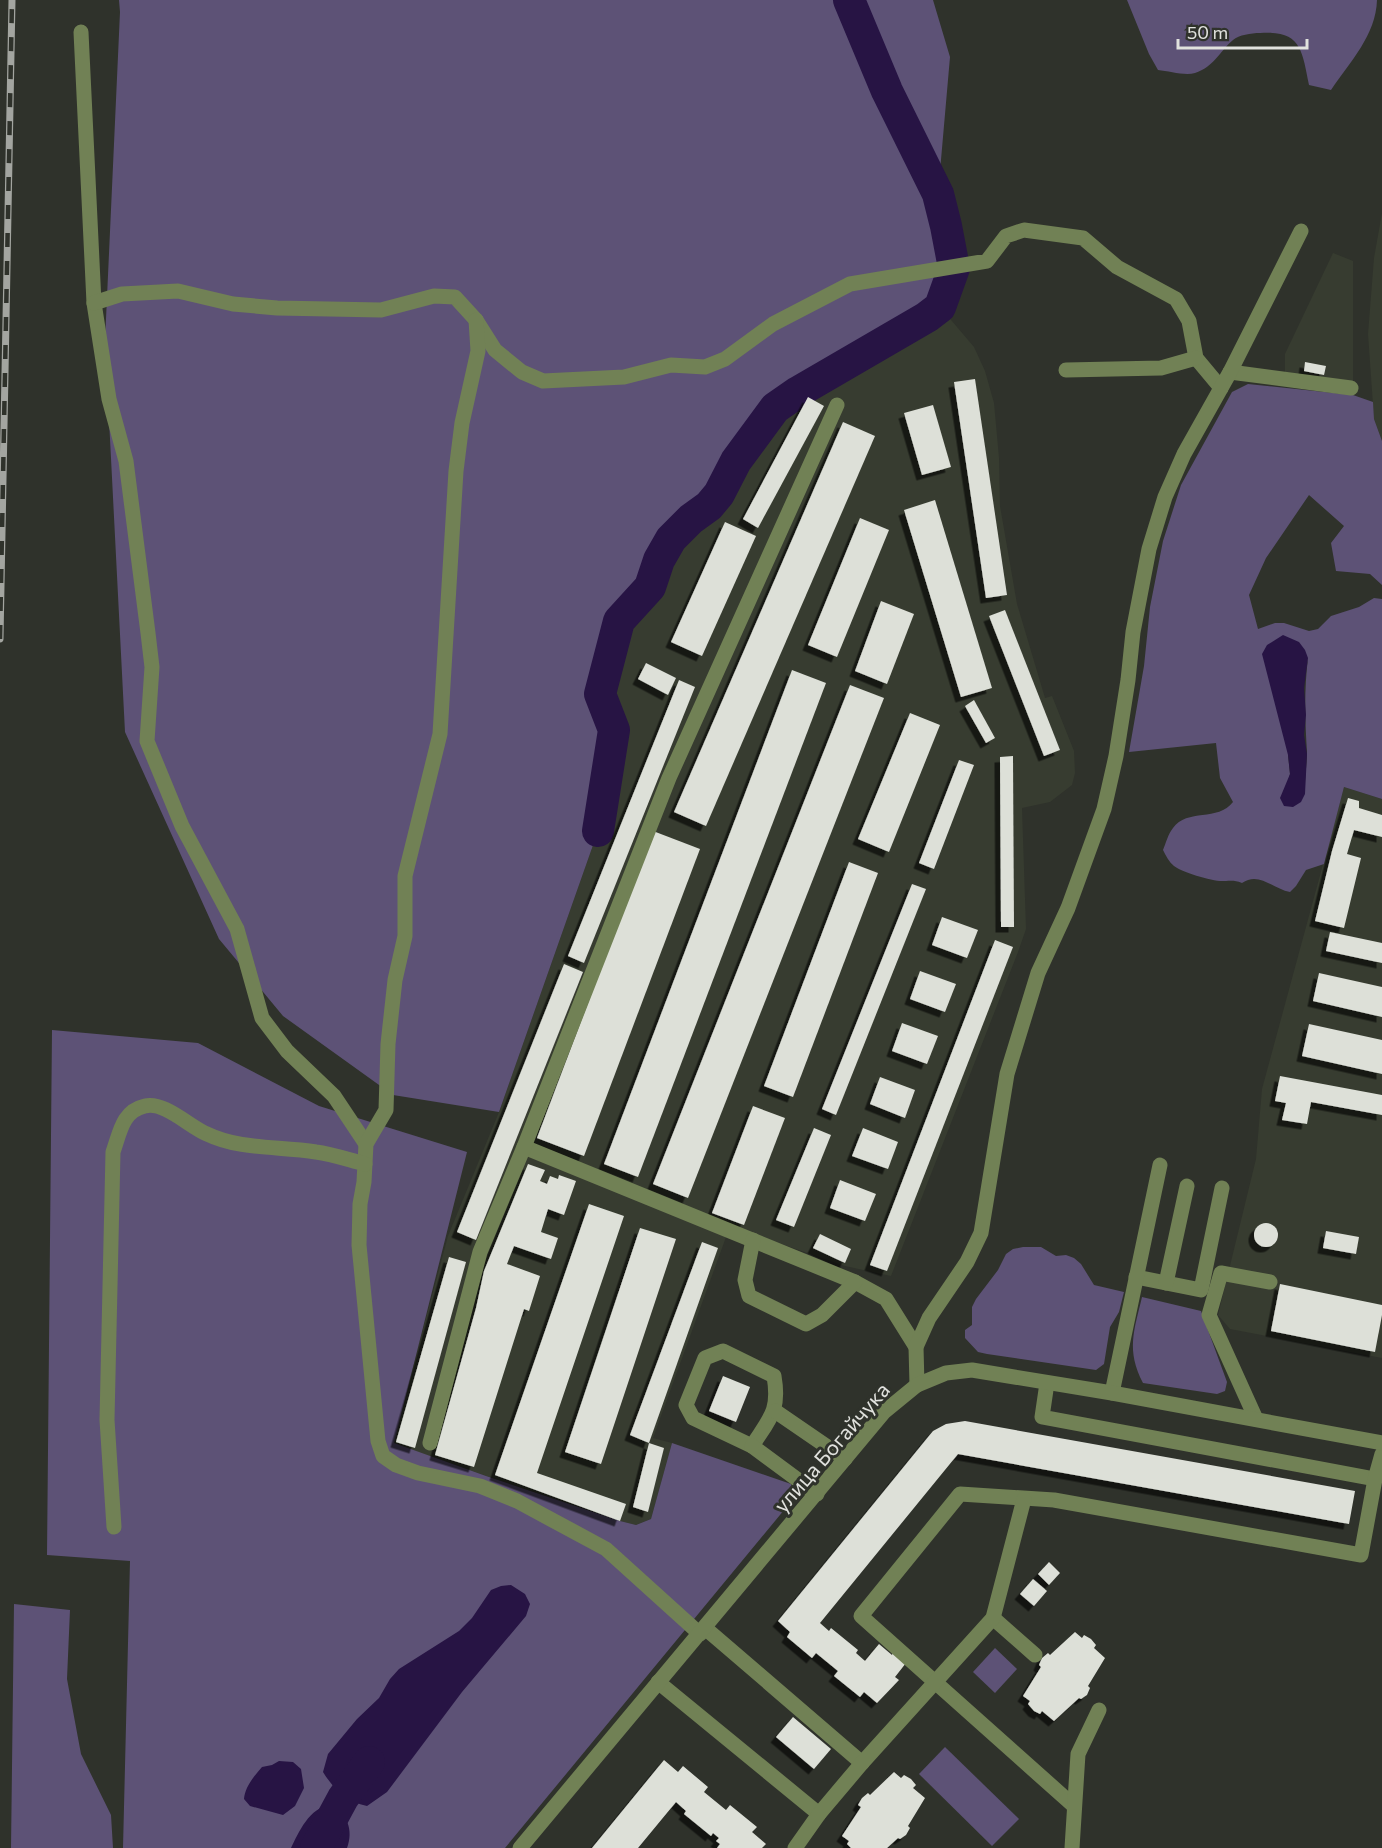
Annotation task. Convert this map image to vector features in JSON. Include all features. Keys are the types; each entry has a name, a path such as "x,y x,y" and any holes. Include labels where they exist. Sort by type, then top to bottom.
{"street":[{"path":"81,32 94,303 109,399 126,461 147,623 152,668 147,741 182,826 237,929 262,1018 286,1051 334,1096 366,1143"},
{"path":"94,303 122,294 178,291 233,304 277,308 381,310 434,296 455,297 476,320 495,350 522,372 543,381 624,377 671,365 705,367 725,359 773,324 850,284 987,261 1005,236 1024,230 1083,238 1117,267 1176,299 1189,321 1196,358 1221,388"},
{"path":"916,1384 916,1347 929,1318 968,1262 981,1233 1007,1074 1038,973 1068,908 1104,809 1116,756 1133,632 1149,549 1165,496 1184,454 1230,372 1301,231"},
{"path":"476,320 478,351 462,423 456,471 440,734 405,876 405,936 395,980 388,1044 387,1110 366,1143 360,1204 359,1245 378,1441 383,1455 396,1465 418,1473 480,1486 517,1501 606,1549 862,1763"},
{"path":"1066,370 1161,368 1196,358"},
{"path":"1230,372 1351,388"},
{"path":"430,1443 480,1252 524,1147 669,778 837,405"},
{"path":"114,1527 107,1420 113,1152 124,1120 132,1111 147,1105 159,1107 206,1134 235,1144 318,1152 365,1164"},
{"path":"524,1147 855,1282 885,1299 916,1347"},
{"path":"1112,1393 1160,1165"},
{"path":"1166,1283 1187,1186"},
{"path":"1136,1277 1201,1290 1222,1188"},
{"path":"753,1240 745,1280 749,1296 806,1324 822,1315 855,1282"},
{"path":"1256,1419 1239,1386 1209,1314 1221,1273 1270,1282"},
{"path":"752,1446 775,1411 777,1394 774,1376 723,1351 705,1358 686,1405 693,1418 752,1446 817,1494"},
{"name":"улица Богайчука","path":"520,1848 884,1412 916,1384 946,1373 972,1370 1112,1393 1382,1443"},
{"path":"1047,1383 1042,1417 1375,1479"},
{"path":"775,1411 845,1459"},
{"path":"1074,1806 861,1616 960,1494 1054,1500 1361,1555 1382,1454"},
{"path":"802,1846 819,1814 993,1618 1024,1499"},
{"path":"993,1618 1035,1655"},
{"path":"658,1682 819,1814"},
{"path":"1072,1848 1078,1754 1099,1710"}],"shaded area":[{"path":"119,0 933,0 950,57 938,194 954,268 940,307 775,408 736,461 719,494 709,506 691,519 671,539 659,560 650,587 619,621 600,694 614,730 598,831 499,1112 393,1095 283,1016 219,939 125,732 105,341"},
{"path":"1127,0 1377,0 1376,13 1367,36 1331,90 1309,85 1301,52 1297,45 1292,39 1274,33 1249,34 1236,38 1212,63 1195,73 1182,74 1158,70"},
{"path":"1382,213 1382,441 1374,419 1368,334 1374,258"},
{"path":"1333,253 1353,261 1353,382 1285,372 1285,354"},
{"path":"940,307 974,347 985,371 994,403 1000,506 1017,604 1045,698 1052,696 1074,751 1075,773 1072,785 1050,802 1022,808 1026,929 891,1276 845,1266 730,1226 653,1438 672,1443 651,1519 636,1525 393,1443 448,1236 499,1112 598,831 614,730 600,694 619,621 650,587 659,560 671,539 691,519 709,506 719,494 736,461 775,408"},
{"path":"1248,384 1353,395 1373,402 1374,419 1382,441 1382,585 1370,574 1336,571 1331,543 1344,526 1309,495 1266,558 1249,595 1258,629 1275,623 1284,623 1309,631 1318,629 1331,616 1359,607 1374,598 1382,599 1382,799 1344,787 1324,864 1306,870 1290,892 1260,880 1248,880 1242,883 1213,880 1190,874 1174,866 1163,850 1170,833 1179,822 1194,816 1219,812 1233,802 1220,778 1216,743 1129,752 1144,666 1150,607 1163,541 1181,485 1232,392","holes":["1308,658 1305,705 1307,752 1305,794 1288,782 1290,774 1288,755"]},
{"path":"1283,635 1299,642 1308,658 1304,688 1306,715 1304,735 1307,754 1305,794 1301,802 1293,807 1284,806 1280,798 1290,774 1288,755 1262,654 1267,645"},
{"path":"1344,787 1382,799 1382,1358 1230,1329 1218,1315 1256,1159 1262,1089"},
{"path":"52,1030 198,1043 319,1106 467,1152 394,1443 636,1525 651,1519 672,1443 791,1484 794,1498 505,1848 123,1848 130,1561 47,1555"},
{"path":"1041,1247 1056,1256 1066,1255 1074,1258 1081,1264 1094,1285 1124,1292 1119,1312 1110,1327 1104,1364 1096,1370 978,1352 965,1338 965,1330 972,1325 972,1307 976,1299 998,1270 1006,1254 1013,1249"},
{"path":"1142,1297 1201,1311 1227,1382 1225,1391 1217,1394 1143,1383 1133,1350 1134,1330"},
{"path":"511,1585 525,1594 530,1604 526,1616 462,1692 387,1792 367,1806 342,1794 323,1772 328,1754 357,1719 379,1698 399,1669 459,1631 472,1618 491,1590"},
{"path":"14,1604 70,1610 67,1679 81,1754 111,1815 113,1848 11,1848"},
{"path":"995,1648 1017,1669 995,1693 973,1672"},
{"path":"945,1747 1019,1819 992,1846 919,1774"},
{"path":"279,1761 293,1762 301,1769 304,1788 295,1806 283,1815 250,1806 244,1799 248,1786 262,1767"},
{"path":"330,1805 345,1817 348,1823 350,1835 347,1848 291,1848 301,1828 311,1816 316,1811"}],"building":[{"path":"1305,362 1326,366 1324,375 1304,371"},
{"path":"975,379 1007,595 986,598 954,382"},
{"path":"808,397 824,406 758,528 743,519"},
{"path":"933,405 951,467 922,475 904,413"},
{"path":"843,422 875,436 706,826 674,812"},
{"path":"935,500 992,688 961,697 904,510"},
{"path":"860,518 889,530 837,657 808,645"},
{"path":"725,522 756,536 702,656 671,642"},
{"path":"881,601 914,614 887,684 855,671"},
{"path":"1005,610 1060,750 1044,756 989,616"},
{"path":"646,663 676,678 668,695 638,679"},
{"path":"792,670 826,683 638,1177 604,1164"},
{"path":"679,680 695,687 584,963 568,956"},
{"path":"850,685 884,698 688,1198 653,1184"},
{"path":"974,700 995,738 986,743 965,706"},
{"path":"910,713 940,725 889,852 858,839"},
{"path":"1013,756 1014,927 1001,927 1000,757"},
{"path":"959,760 974,765 934,869 919,863"},
{"path":"1348,798 1359,801 1359,808 1382,815 1382,837 1354,830 1347,854 1361,858 1344,928 1315,921"},
{"path":"653,831 700,849 584,1156 537,1138"},
{"path":"849,862 878,873 793,1097 764,1086"},
{"path":"912,884 926,889 836,1115 822,1109"},
{"path":"942,917 978,930 967,958 932,945"},
{"path":"1330,932 1382,943 1382,963 1326,951"},
{"path":"995,940 1013,947 887,1271 870,1265"},
{"path":"564,964 583,972 476,1240 457,1232"},
{"path":"920,971 956,984 945,1012 910,999"},
{"path":"1319,973 1382,987 1382,1017 1313,1001"},
{"path":"902,1023 938,1036 927,1064 892,1051"},
{"path":"1309,1024 1382,1040 1382,1074 1302,1056"},
{"path":"1280,1076 1382,1095 1382,1115 1311,1102 1307,1124 1282,1120 1286,1103 1275,1101"},
{"path":"880,1077 915,1090 905,1118 870,1104"},
{"path":"753,1106 785,1118 744,1225 712,1213"},
{"path":"814,1128 831,1135 794,1227 776,1220"},
{"path":"863,1128 898,1142 888,1169 852,1156"},
{"path":"528,1164 545,1170 540,1181 547,1184 550,1176 558,1179 559,1175 576,1181 564,1215 548,1209 541,1232 558,1238 551,1259 514,1246 507,1264 540,1276 529,1311 524,1309 474,1467 435,1455 484,1271"},
{"path":"840,1180 876,1194 865,1221 830,1208"},
{"path":"589,1204 624,1216 537,1473 626,1504 620,1521 495,1475"},
{"path":"1266,1223 1271,1224 1277,1230 1277,1240 1271,1246 1266,1247 1261,1246 1255,1240 1254,1235 1255,1230 1261,1224"},
{"path":"640,1228 676,1239 601,1464 565,1452"},
{"path":"1326,1231 1359,1237 1356,1254 1323,1248"},
{"path":"820,1234 851,1249 845,1263 813,1248"},
{"path":"702,1242 718,1248 649,1443 630,1435"},
{"path":"449,1257 466,1262 415,1448 396,1442"},
{"path":"1280,1284 1382,1305 1375,1352 1271,1331"},
{"path":"723,1376 750,1387 736,1422 709,1411"},
{"path":"965,1421 1355,1491 1349,1524 958,1454 820,1623 829,1631 831,1628 858,1650 856,1653 865,1661 879,1644 906,1663 895,1677 899,1680 877,1703 864,1692 860,1697 834,1676 838,1671 816,1653 812,1658 787,1637 790,1632 778,1621 933,1431 946,1424"},
{"path":"649,1443 664,1448 648,1512 633,1507"},
{"path":"1049,1562 1060,1573 1049,1585 1038,1574"},
{"path":"1033,1579 1047,1591 1034,1606 1020,1594"},
{"path":"1075,1632 1082,1638 1084,1635 1091,1639 1096,1645 1094,1648 1105,1658 1088,1686 1090,1688 1087,1695 1079,1698 1054,1721 1042,1711 1040,1714 1034,1711 1028,1704 1030,1701 1023,1696 1041,1667 1039,1665 1042,1658 1048,1653 1050,1655"},
{"path":"793,1717 831,1749 814,1769 776,1737"},
{"path":"664,1760 678,1772 683,1766 708,1787 704,1792 726,1810 730,1805 757,1827 752,1832 766,1844 762,1848 717,1848 720,1844 716,1841 719,1838 713,1833 711,1836 684,1814 686,1811 676,1802 638,1848 592,1848"},
{"path":"894,1772 901,1778 904,1775 911,1779 916,1785 913,1788 925,1798 908,1826 910,1828 906,1835 898,1838 887,1848 851,1848 847,1844 849,1841 842,1836 861,1807 858,1805 862,1798 868,1793 870,1795"}],"waterway":[{"path":"598,831 614,730 600,694 619,621 650,587 659,560 671,539 691,519 709,506 719,494 736,461 775,408 940,307 954,268 938,194 887,91 849,0"},
{"path":"316,1848 343,1798 369,1762"}],"railway":[{"path":"0,639 12,0"}]}
